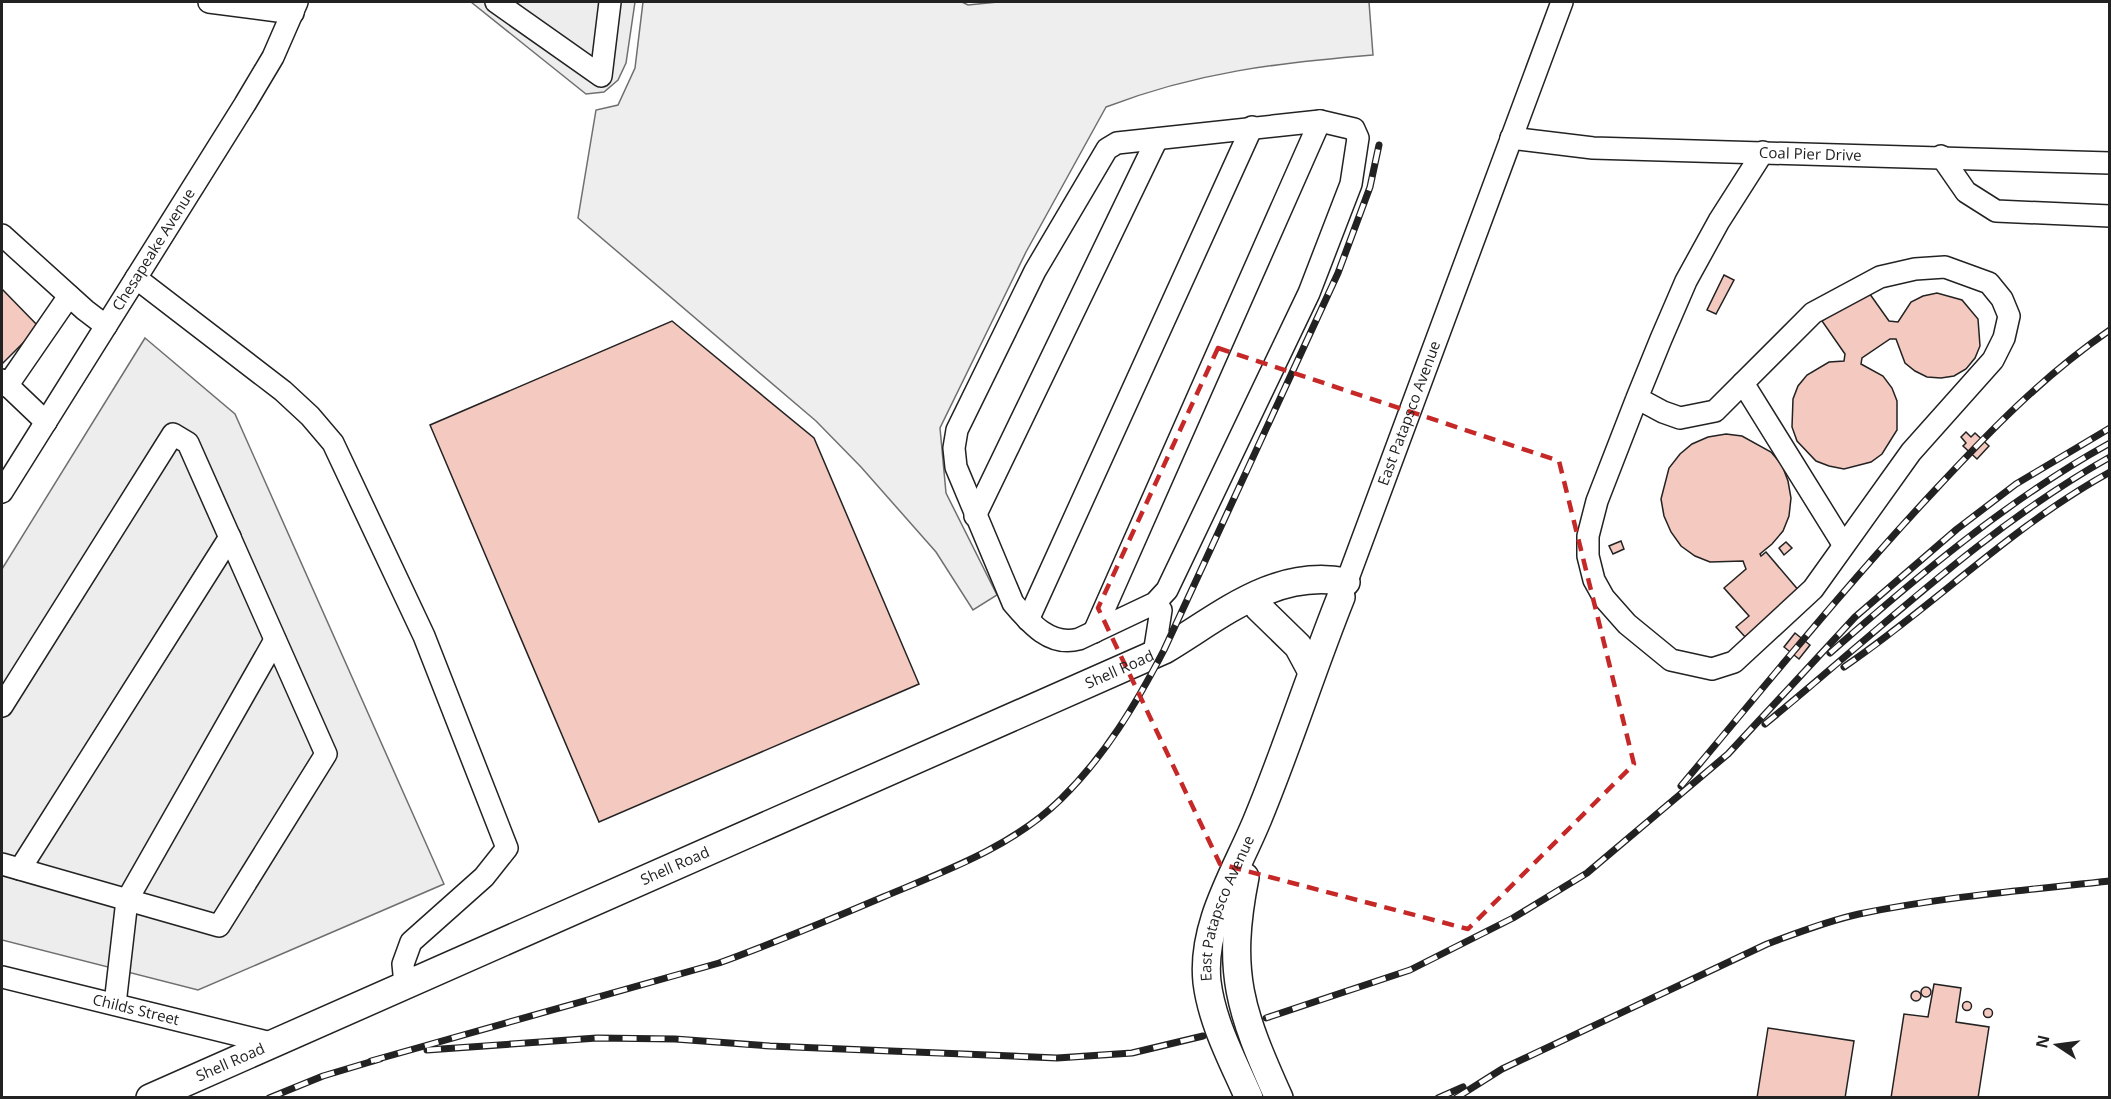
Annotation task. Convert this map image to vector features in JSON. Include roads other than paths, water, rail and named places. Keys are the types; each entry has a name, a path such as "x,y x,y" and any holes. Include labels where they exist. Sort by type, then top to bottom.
{"main road":[{"name":"Shell Road","path":"150,1098 1154,654 1200,628 1216,614 1262,592 1323,578 1343,590"},
{"name":"Shell Road","path":"1200,628 1220,625 1259,608 1343,590"},
{"name":"East Patapsco Avenue","path":"1249,1098 1228,1051 1213,1009 1207,982 1207,958 1218,911 1256,823 1343,590"},
{"path":"1259,608 1298,646 1312,672"},
{"name":"East Patapsco Avenue","path":"1256,823 1238,911 1236,968 1241,1004 1254,1041 1279,1098"}],"street":[{"path":"209,2 295,7"},
{"path":"496,2 601,76 610,2"},
{"name":"East Patapsco Avenue","path":"1343,590 1562,2"},
{"name":"Chesapeake Avenue","path":"2,492 251,95 295,7"},
{"path":"1094,632 1320,121"},
{"path":"1320,121 1354,129 1358,138 1351,183 1304,303 1167,590 1155,603 1079,639 1058,642 1028,620 1013,603 956,467 954,448 957,430 1035,271 1107,149 1118,144 1320,121"},
{"path":"1028,620 1252,127"},
{"name":"Coal Pier Drive","path":"1511,138 1593,148 1941,156 2109,163"},
{"path":"975,516 1157,139"},
{"path":"1637,398 1663,412 1680,417 1715,411 1813,313 1880,277 1945,267 1989,284 2002,299 2008,316 2004,338 1993,360 1911,452 1813,589 1734,662 1712,669 1671,660 1628,624 1604,598 1594,580 1588,556 1588,536 1597,501 1637,398 1686,281 1719,221 1763,152"},
{"path":"1941,156 1966,192 1996,211 2109,216"},
{"path":"2,235 106,326"},
{"path":"136,278 283,391 333,443 424,636 507,848 484,877 411,942 403,964 405,984"},
{"path":"46,422 4,383 69,296"},
{"path":"1743,383 1843,544"},
{"path":"2,706 172,434 188,443 230,537 326,754 219,926 11,867 230,537"},
{"path":"1154,654 1161,610 1155,603"},
{"path":"115,1004 127,900 275,639"},
{"name":"Childs Street","path":"2,977 271,1043"}],"railway":[{"path":"371,1061 719,963 842,914 977,856 1021,831 1061,799 1106,747 1164,650 1338,273 1370,187 1379,145"},
{"path":"1681,786 1838,598 1956,467 2040,385 2110,330"},
{"path":"1266,1018 1410,970 1513,918 1587,873 1728,754 1855,617 1957,529 2016,484 2110,428"},
{"path":"1830,653 1964,540 2035,489 2110,443"},
{"path":"1765,724 1974,549 2063,485 2110,457"},
{"path":"1844,667 1878,643 2007,541 2074,493 2110,472"},
{"path":"1456,1098 1502,1069 1767,944 1824,924 1859,914 1921,903 2110,881"},
{"path":"427,1050 597,1038 675,1039 770,1046 1057,1058 1132,1053 1203,1036"},
{"path":"269,1098 323,1076 380,1059"},
{"path":"1438,1098 1463,1087"}]}
